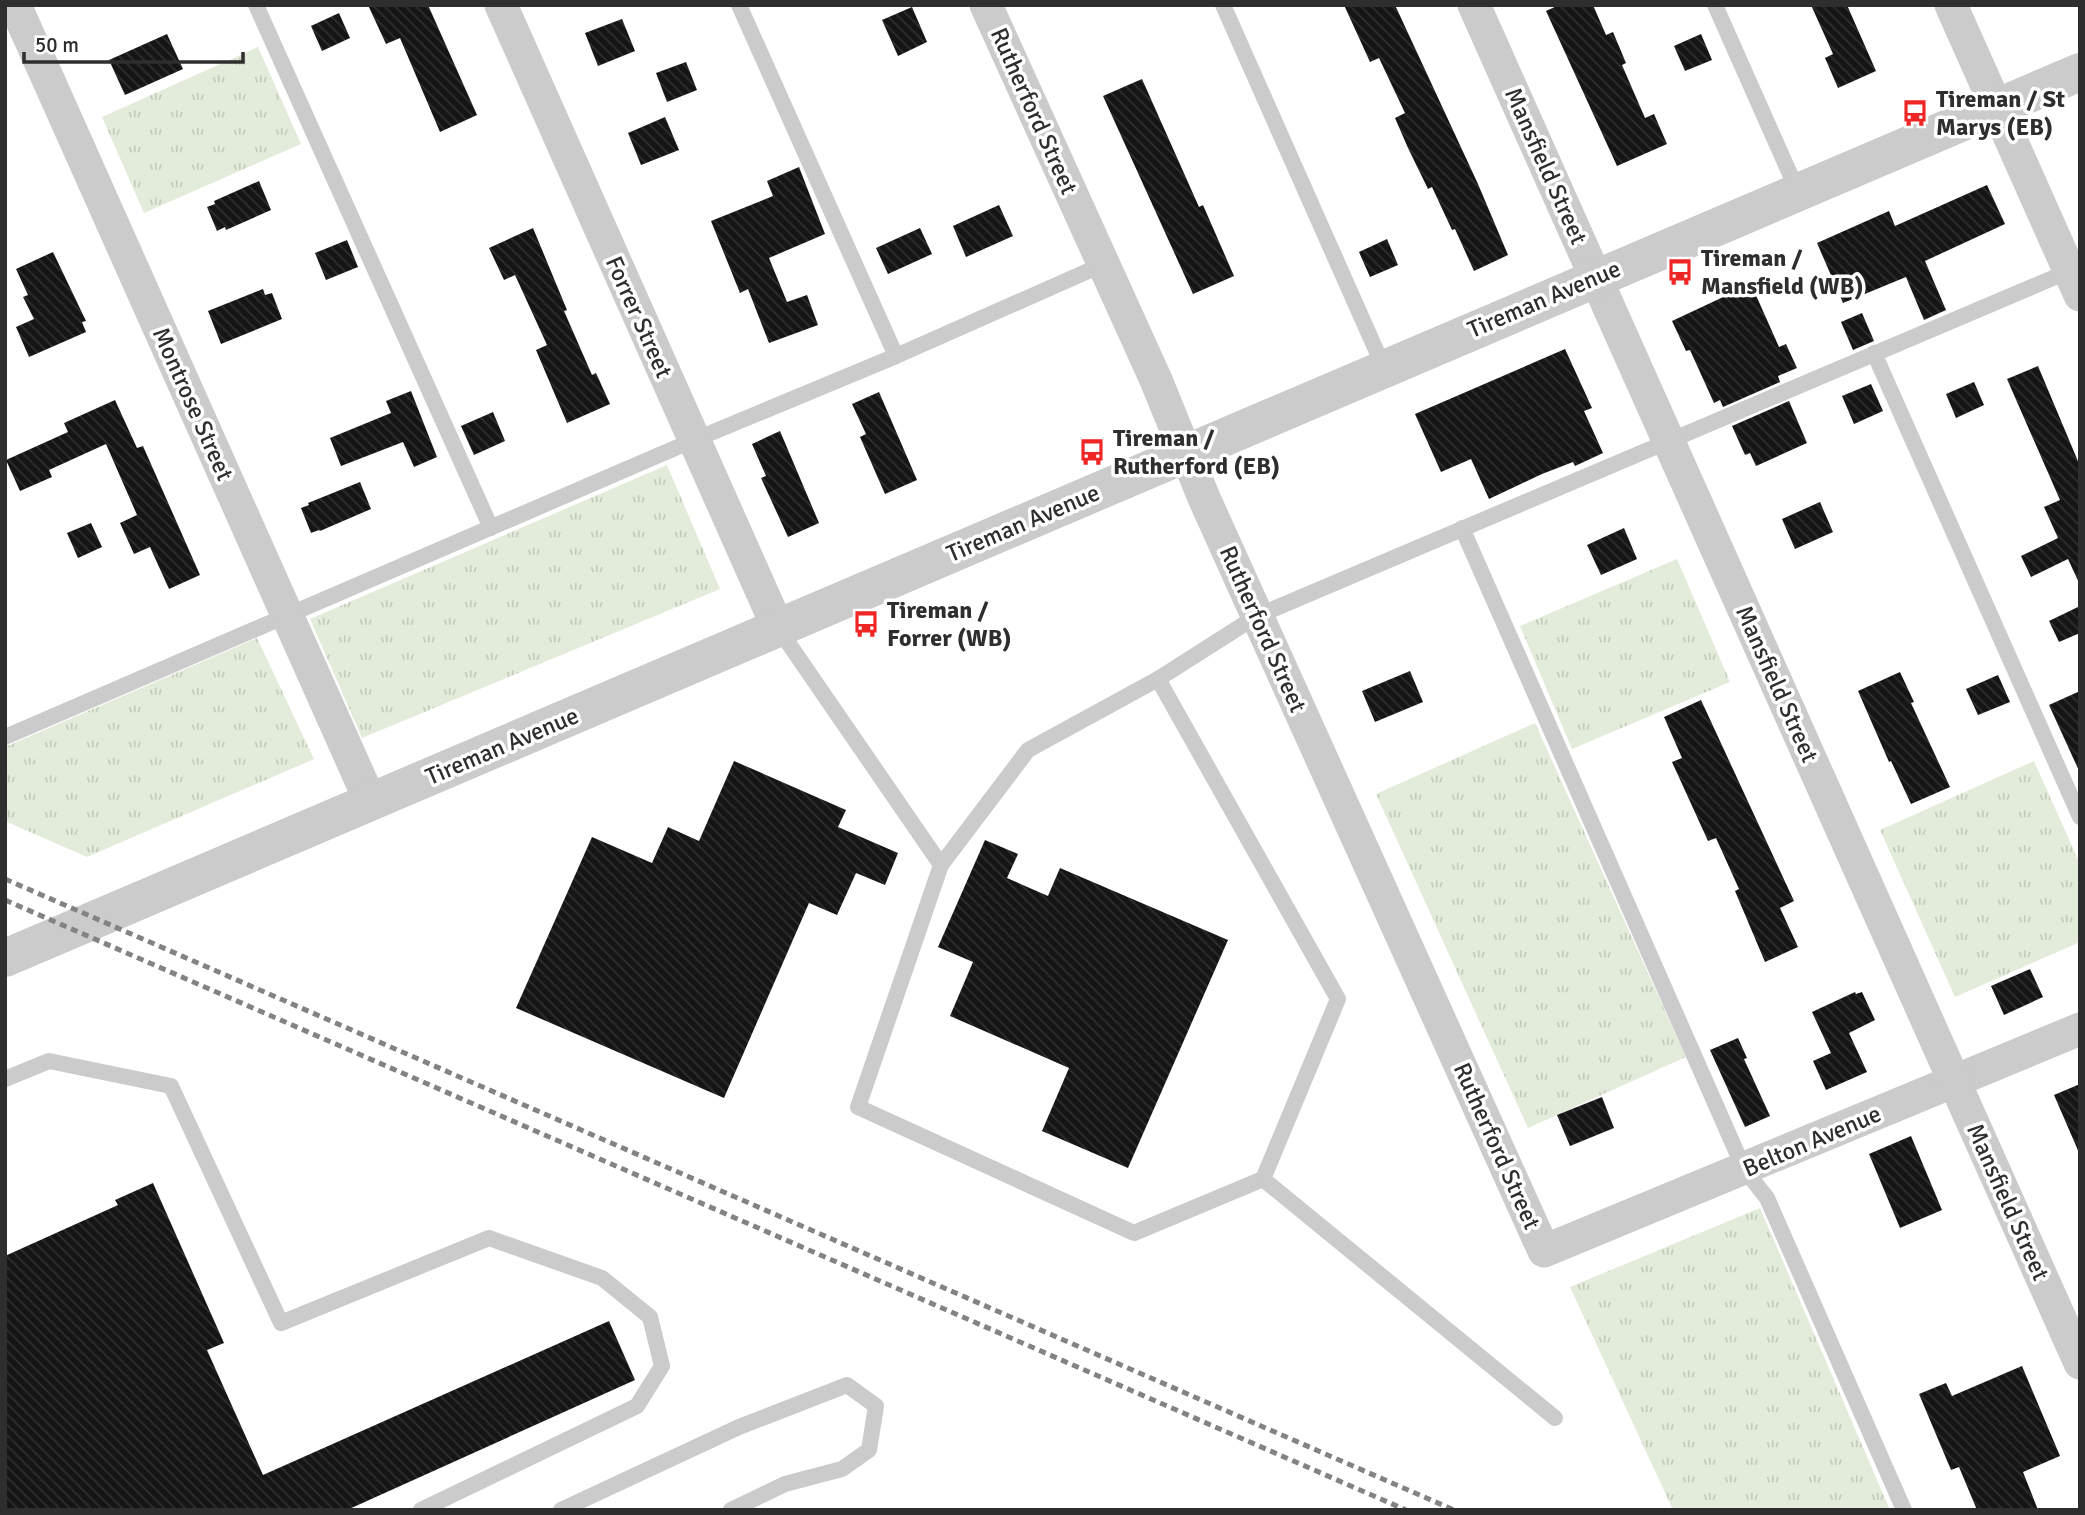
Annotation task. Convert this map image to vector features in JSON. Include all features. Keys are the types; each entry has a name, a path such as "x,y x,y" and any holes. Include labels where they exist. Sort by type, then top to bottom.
{"street":[{"name":"Montrose Street","path":"15,5 371,803"},
{"name":"Forrer Street","path":"500,5 778,628"},
{"name":"Rutherford Street","path":"986,5 1544,1251"},
{"name":"Mansfield Street","path":"1474,5 2080,1363"},
{"path":"1951,5 2076,278"},
{"name":"Tireman Avenue","path":"5,958 2080,72"},
{"name":"Belton Avenue","path":"1544,1251 2080,1029"}],"lane":[{"path":"256,5 491,528"},
{"path":"739,5 896,356"},
{"path":"1223,5 1384,368"},
{"path":"1715,5 1798,192"},
{"path":"5,737 694,440 896,356 1104,264"},
{"path":"1158,678 1338,999 1263,1179 1134,1233 858,1107 941,865 1028,750 1158,678 1257,615 1874,354 2076,278"},
{"path":"1874,354 2080,817"},
{"path":"1462,528 1744,1169 1767,1198 1904,1510"},
{"path":"778,628 941,865"},
{"path":"5,1079 49,1061 171,1086 281,1323 489,1238 602,1278 650,1317 662,1366 637,1406 421,1510"},
{"path":"1263,1179 1555,1418"},
{"path":"561,1510 739,1427 847,1385 876,1406 869,1450 842,1469 785,1484 731,1510"}],"green space":[{"path":"258,47 301,144 144,213 102,117"},
{"path":"667,465 720,589 362,738 310,619"},
{"path":"1677,559 1730,682 1572,749 1520,626"},
{"path":"257,638 314,759 87,857 5,821 5,747"},
{"path":"1535,723 1686,1057 1528,1128 1376,794"},
{"path":"2034,761 2080,864 2080,942 1955,997 1880,830"},
{"path":"1760,1208 1890,1510 1673,1510 1570,1287"}],"building":[{"path":"368,5 428,5 477,115 440,132 400,38 386,44"},
{"path":"1344,5 1395,5 1508,255 1474,271 1455,229 1452,230 1432,187 1428,189 1408,148 1395,118 1405,113 1379,58 1370,62"},
{"path":"1559,5 1593,5 1606,35 1613,32 1626,63 1622,65 1645,118 1654,114 1667,144 1617,166 1546,11"},
{"path":"1811,5 1847,5 1876,71 1838,88 1825,58 1833,54"},
{"path":"912,7 927,42 898,56 882,20"},
{"path":"339,13 350,38 322,51 311,26"},
{"path":"622,19 635,51 598,66 585,33"},
{"path":"167,34 183,69 125,95 109,60"},
{"path":"1701,34 1712,60 1685,71 1674,46"},
{"path":"686,62 697,90 667,102 656,73"},
{"path":"1142,79 1199,207 1203,205 1234,276 1193,294 1103,96"},
{"path":"665,117 679,150 641,165 628,133"},
{"path":"799,167 825,234 769,258 787,302 807,295 818,325 769,343 748,289 740,293 711,221 773,196 767,181"},
{"path":"259,181 271,210 226,230 225,227 217,231 207,207 215,204 214,201"},
{"path":"1987,185 2005,224 1925,261 1946,310 1924,320 1906,277 1843,303 1817,243 1889,211 1895,226"},
{"path":"999,205 1013,236 966,257 953,226"},
{"path":"533,228 567,310 564,311 592,375 596,373 610,404 567,423 536,350 547,345 515,275 504,280 489,248"},
{"path":"920,228 932,254 888,274 876,248"},
{"path":"1387,239 1398,265 1370,277 1359,252"},
{"path":"347,240 358,267 326,280 315,253"},
{"path":"53,252 86,321 82,322 86,332 29,357 16,327 34,319 23,297 28,295 16,269"},
{"path":"1751,284 1779,347 1786,344 1797,368 1778,376 1780,382 1723,407 1720,400 1714,403 1690,350 1686,351 1672,321"},
{"path":"263,289 265,295 272,293 282,319 221,344 208,311"},
{"path":"1862,313 1874,341 1853,350 1841,322"},
{"path":"1565,349 1592,408 1584,411 1603,453 1575,466 1573,462 1542,474 1489,499 1471,459 1441,472 1415,414"},
{"path":"2038,366 2080,466 2080,585 2068,559 2031,577 2021,556 2058,538 2044,507 2060,500 2007,379"},
{"path":"1974,382 1984,405 1956,418 1946,394"},
{"path":"1871,384 1883,411 1854,424 1842,396"},
{"path":"411,391 437,457 414,467 403,442 341,466 330,438 391,413 386,401"},
{"path":"879,392 917,480 885,494 860,437 866,434 852,404"},
{"path":"115,400 137,448 143,446 200,575 169,589 150,547 134,554 120,523 137,515 106,444 49,470 52,477 20,491 6,460 68,432 64,423"},
{"path":"1789,401 1807,443 1756,466 1750,453 1745,455 1732,426"},
{"path":"493,412 505,441 474,455 461,426"},
{"path":"780,431 819,523 788,537 761,478 766,476 752,444"},
{"path":"360,482 371,509 311,533 301,508"},
{"path":"1820,502 1833,532 1795,549 1782,519"},
{"path":"91,523 102,547 78,558 67,533"},
{"path":"1624,528 1637,559 1601,575 1587,545"},
{"path":"2080,606 2080,633 2059,642 2049,621"},
{"path":"1410,671 1423,702 1375,722 1362,691"},
{"path":"1900,672 1914,702 1911,703 1950,787 1911,804 1858,691"},
{"path":"1998,675 2010,702 1978,715 1966,689"},
{"path":"2080,691 2080,773 2049,705"},
{"path":"1701,700 1794,901 1780,908 1798,947 1765,962 1735,891 1739,889 1716,838 1708,841 1672,762 1682,758 1664,717"},
{"path":"734,761 846,810 838,827 898,853 885,885 856,873 837,915 809,903 724,1098 516,1008 592,837 652,863 668,827 699,841"},
{"path":"985,840 1018,854 1007,878 1048,896 1060,868 1228,940 1128,1168 1042,1131 1069,1068 950,1016 973,962 938,947"},
{"path":"2030,969 2043,997 2004,1015 1991,986"},
{"path":"1855,992 1862,992 1875,1020 1849,1033 1867,1072 1826,1090 1813,1061 1831,1053 1812,1012"},
{"path":"1738,1038 1747,1058 1744,1059 1770,1116 1745,1127 1710,1050"},
{"path":"2080,1084 2080,1155 2054,1095"},
{"path":"1602,1097 1614,1128 1570,1146 1557,1115"},
{"path":"1911,1136 1942,1210 1900,1228 1869,1154"},
{"path":"153,1183 224,1343 207,1350 263,1475 609,1321 635,1380 347,1510 5,1510 5,1256 118,1205 115,1200"},
{"path":"2022,1366 2060,1456 2023,1472 2038,1510 1977,1510 1959,1467 1951,1470 1919,1394 1946,1383 1952,1396"}],"railway":[{"path":"5,879 1454,1510"},
{"path":"5,900 1406,1510"}],"place":[{"name":"Tireman / St Marys (EB)","path":"1915,113"},
{"name":"Tireman / Mansfield (WB)","path":"1680,272"},
{"name":"Tireman / Rutherford (EB)","path":"1092,452"},
{"name":"Tireman / Forrer (WB)","path":"866,624"}]}
